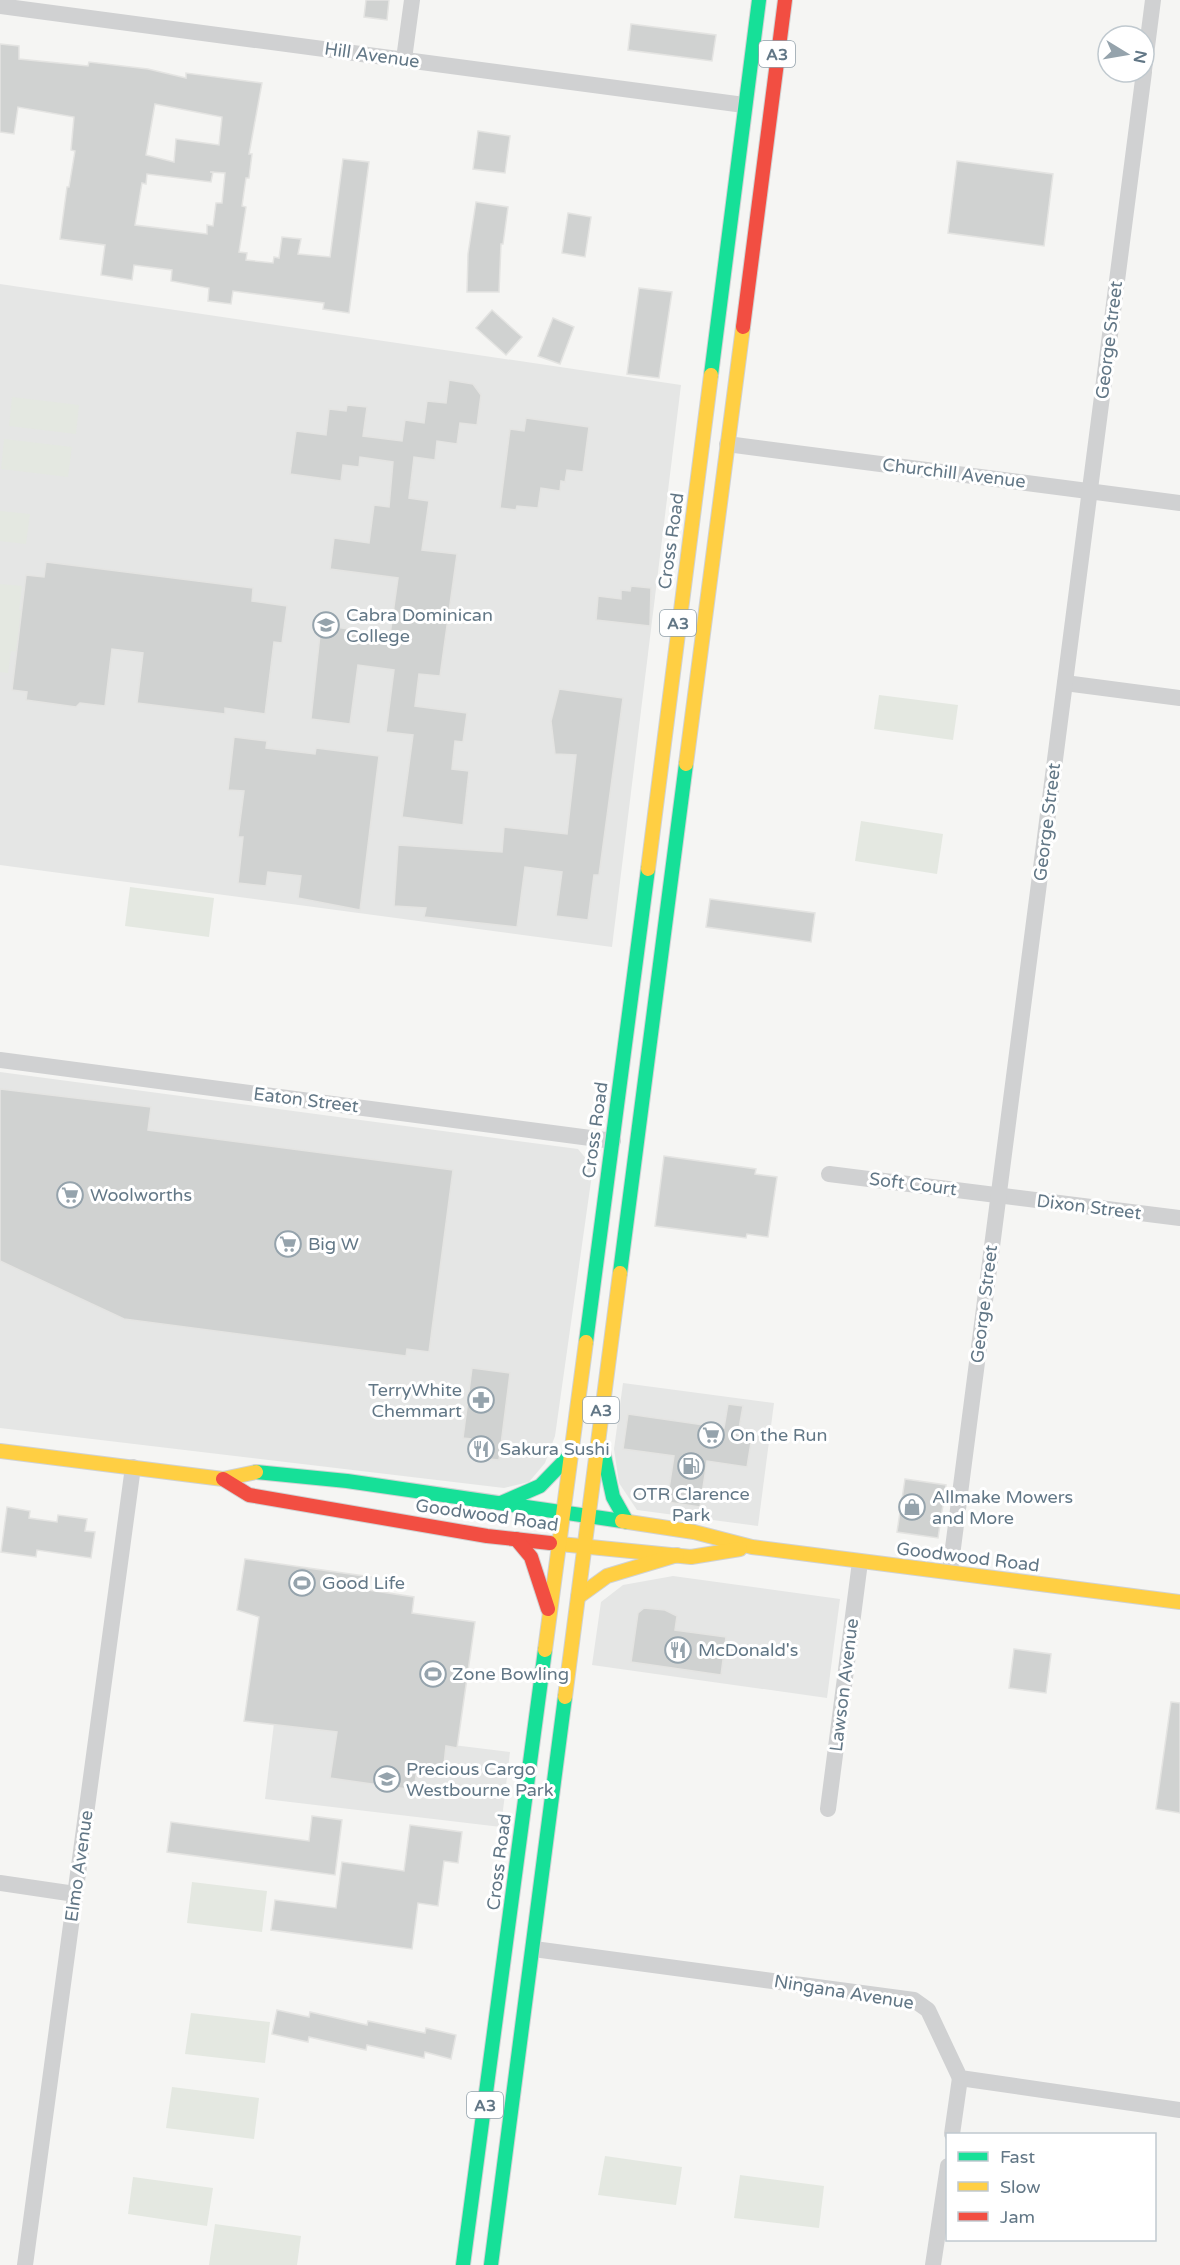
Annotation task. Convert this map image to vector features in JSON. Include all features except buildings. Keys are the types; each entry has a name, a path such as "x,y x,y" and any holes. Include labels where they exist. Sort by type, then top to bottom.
{"main road":[{"name":"Cross Road","path":"463,2265 613,1141 759,0"},
{"name":"A3","path":"491,2265 534,1949 635,1144 785,0"},
{"path":"744,105 770,108"},
{"path":"702,440 727,444"},
{"path":"613,1141 635,1144"},
{"path":"600,1425 607,1480 616,1508 627,1522"},
{"name":"Goodwood Road","path":"0,1451 223,1479 259,1471 501,1503 694,1532 752,1547 1180,1602"},
{"path":"501,1503 536,1490 559,1470 570,1455"},
{"name":"Goodwood Road","path":"223,1479 249,1495 452,1531 691,1557 752,1547"},
{"path":"516,1539 531,1557 550,1614"},
{"path":"578,1597 607,1576 677,1555"},
{"path":"506,1945 534,1949"}],"street":[{"path":"404,59 412,0"},
{"name":"George Street","path":"1150,24 1153,0"},
{"name":"Hill Avenue","path":"0,6 744,105"},
{"name":"George Street","path":"950,1571 1142,84"},
{"name":"Churchill Avenue","path":"727,444 1180,503"},
{"path":"1065,683 1180,698"},
{"name":"Eaton Street","path":"0,1060 613,1141"},
{"name":"Soft Court","path":"829,1173 998,1195"},
{"name":"Dixon Street","path":"998,1195 1180,1218"},
{"name":"Elmo Avenue","path":"25,2265 133,1467"},
{"name":"Lawson Avenue","path":"828,1809 860,1562"},
{"path":"0,1883 75,1894"},
{"name":"Ningana Avenue","path":"534,1949 914,2000 928,2010 960,2078"},
{"path":"952,2133 960,2078 1180,2110"},
{"path":"933,2265 946,2179"}],"shaded area":[{"name":"Cabra Dominican College","path":"0,284 681,385 612,947 0,865"},
{"path":"12,397 79,405 76,434 9,426"},
{"path":"4,439 72,447 68,477 1,469"},
{"path":"0,511 30,514 26,544 0,541"},
{"path":"0,584 22,586 19,610 25,611 20,652 11,651 8,673 0,672"},
{"path":"879,695 958,705 953,740 874,729"},
{"path":"861,821 943,834 937,874 855,861"},
{"path":"130,887 214,898 209,937 125,926"},
{"path":"0,1072 578,1149 593,1167 555,1436 545,1463 529,1482 504,1488 0,1428"},
{"name":"OTR Clarence Park","path":"623,1383 774,1403 758,1526 637,1510 619,1483 614,1449"},
{"path":"673,1576 840,1599 827,1698 592,1665 601,1602 623,1585"},
{"name":"Precious Cargo Westbourne Park","path":"274,1723 510,1752 501,1827 265,1799"},
{"path":"192,1882 267,1891 262,1932 187,1923"},
{"path":"191,2013 270,2022 265,2063 185,2054"},
{"path":"172,2087 259,2098 254,2139 166,2128"},
{"path":"605,2156 682,2167 676,2205 598,2195"},
{"path":"740,2175 824,2186 819,2228 734,2218"},
{"path":"133,2177 213,2188 207,2226 128,2214"},
{"path":"215,2224 301,2236 297,2265 209,2265"}],"traffic: fast":[{"path":"711,375 759,0"},
{"path":"620,1273 686,764"},
{"path":"586,1342 648,869"},
{"path":"603,1451 613,1497 627,1522"},
{"path":"501,1503 540,1486 570,1455"},
{"path":"256,1472 347,1481 622,1521"},
{"path":"463,2265 545,1650"},
{"path":"491,2265 565,1697"}],"traffic: slow":[{"path":"686,764 743,327"},
{"path":"648,869 711,375"},
{"path":"565,1697 620,1273"},
{"path":"545,1650 586,1342"},
{"path":"0,1451 223,1479 256,1472"},
{"path":"622,1521 694,1532 752,1547 1180,1602"},
{"path":"550,1543 691,1557 740,1549"},
{"path":"578,1597 607,1576 677,1555"}],"traffic: jam":[{"path":"743,327 785,0"},
{"path":"223,1479 249,1495 487,1536 550,1543"},
{"path":"516,1539 531,1557 548,1609"}],"place":[{"name":"Cabra Dominican College","path":"326,625"},
{"name":"Woolworths","path":"70,1195"},
{"name":"Big W","path":"288,1244"},
{"name":"TerryWhite Chemmart","path":"481,1400"},
{"name":"On the Run","path":"711,1435"},
{"name":"Sakura Sushi","path":"481,1449"},
{"name":"OTR Clarence Park","path":"691,1466"},
{"name":"Allmake Mowers and More","path":"912,1507"},
{"name":"Good Life","path":"302,1583"},
{"name":"McDonald's","path":"678,1650"},
{"name":"Zone Bowling","path":"433,1674"},
{"name":"Precious Cargo Westbourne Park","path":"387,1779"}]}
